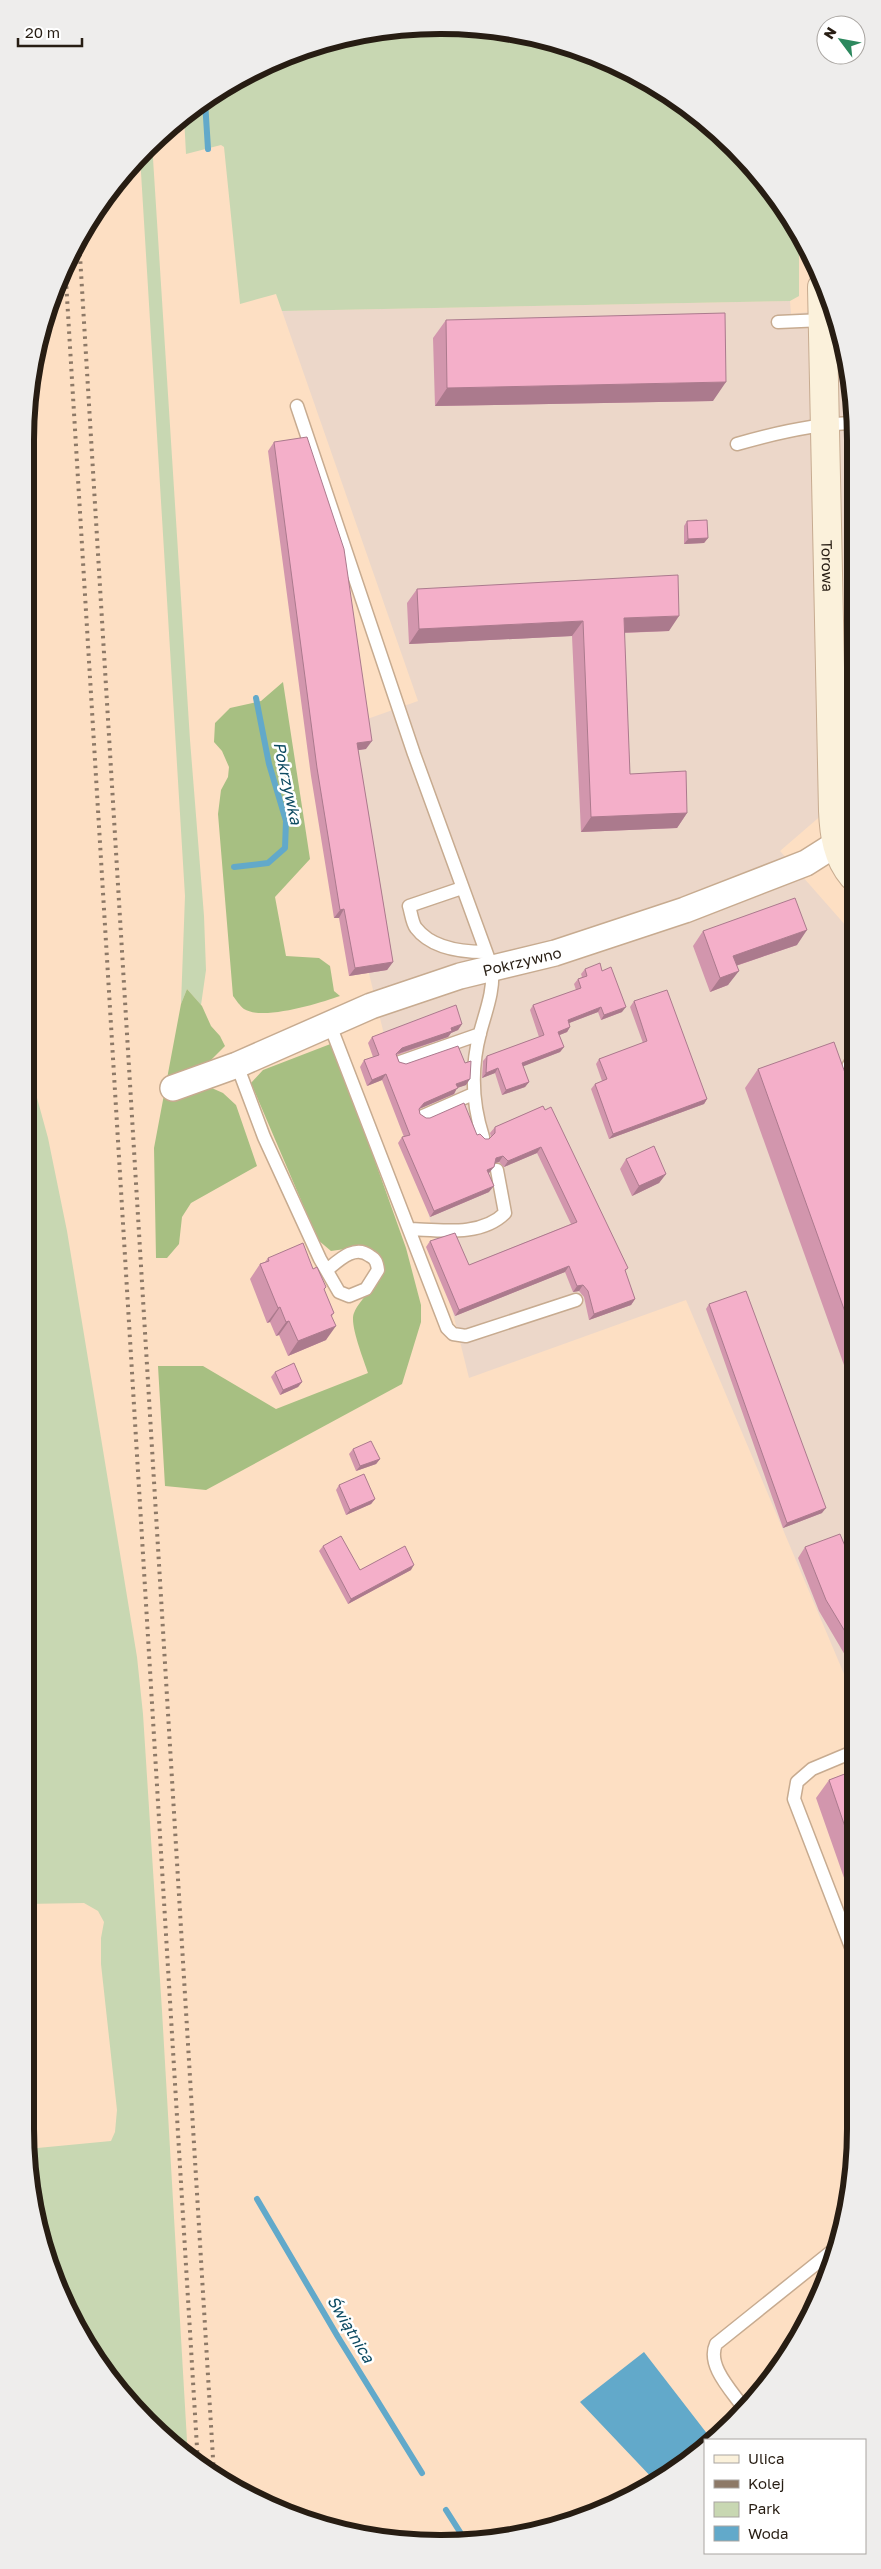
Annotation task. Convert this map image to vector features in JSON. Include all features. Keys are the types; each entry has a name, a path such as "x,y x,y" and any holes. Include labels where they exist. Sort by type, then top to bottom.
{"street":[{"name":"Torowa","path":"822,301 825,424 842,744 836,844"},
{"path":"836,844 847,868"},
{"name":"Pokrzywno","path":"173,1088 237,1065 380,1003 460,976 488,960 555,953 684,910 806,864 836,844"}],"lane":[{"path":"778,322 823,320"},
{"path":"297,406 410,745 488,960 492,996 480,1034 473,1094 475,1113 483,1137"},
{"path":"737,444 780,432 825,424 846,423"},
{"path":"462,888 410,906 416,928 436,943 488,960"},
{"path":"330,1025 447,1328 453,1334 466,1336 576,1300"},
{"path":"400,1062 480,1034"},
{"path":"237,1065 264,1137 327,1270"},
{"path":"423,1116 473,1094"},
{"path":"409,1229 468,1230 498,1220 505,1213 496,1170"},
{"path":"847,1754 812,1769 797,1782 794,1799 847,1937"},
{"path":"740,2403 714,2364 712,2353 716,2344 827,2255"}],"shaded area":[{"path":"790,301 791,314 826,310 844,387 846,414 847,793 780,851 847,927 847,1681 686,1300 469,1378 311,739 418,701 282,311"}],"green space":[{"path":"440,34 494,37 546,48 596,65 644,88 688,118 728,153 763,193 779,215 799,249 799,296 790,301 282,311 276,294 240,304 224,147 221,145 186,154 184,125 193,118 237,88 310,55 387,37"},
{"path":"153,153 190,740 204,916 206,970 201,1005 187,989 181,1004 185,896 141,166"},
{"path":"283,682 310,859 275,897 286,956 319,958 330,966 334,991 340,996 292,1010 264,1013 244,1009 233,996 218,814 221,790 228,777 229,767 222,751 214,742 215,723 230,708 261,701"},
{"path":"187,989 202,1006 211,1026 220,1036 225,1046 205,1066 205,1085 223,1093 236,1105 257,1166 191,1203 182,1217 179,1244 167,1258 156,1258 154,1148 181,1004"},
{"path":"333,1043 406,1248 421,1305 421,1322 402,1384 206,1490 165,1486 158,1366 203,1366 276,1409 368,1373 355,1333 353,1318 358,1306 379,1275 381,1258 366,1246 331,1251 318,1240 251,1083 263,1070"},
{"path":"34,1087 48,1138 67,1231 137,1657 143,1714 162,2011 187,2446 172,2434 135,2397 102,2354 88,2332 55,2259 37,2182 35,2148 111,2141 115,2132 117,2110 101,1964 101,1938 104,1922 98,1911 84,1903 34,1904"}],"water":[{"path":"644,2352 708,2435 651,2477 580,2402"}],"building":[{"path":"725,313 726,382 447,388 446,320"},
{"path":"307,437 344,549 372,741 357,743 393,962 355,968 344,909 340,910 317,768 274,442"},
{"path":"707,520 708,538 688,539 687,521"},
{"path":"678,575 679,616 624,618 630,774 686,771 687,813 591,817 583,621 419,629 417,589"},
{"path":"795,898 807,930 733,956 739,971 720,978 703,931"},
{"path":"600,963 602,971 611,967 626,1007 604,1015 601,1007 568,1020 570,1027 558,1032 564,1047 522,1063 529,1082 506,1090 498,1068 486,1073 487,1056 544,1035 533,1005 581,988 578,979 587,976 585,969"},
{"path":"667,990 707,1099 613,1134 595,1084 607,1079 599,1059 647,1041 634,1001"},
{"path":"456,1005 462,1024 451,1028 452,1031 402,1048 396,1054 399,1062 406,1064 458,1046 465,1063 471,1061 470,1079 456,1084 458,1088 424,1103 419,1109 420,1114 430,1118 464,1103 477,1135 480,1134 485,1139 489,1139 495,1133 495,1127 543,1106 545,1110 551,1107 628,1268 625,1270 635,1299 594,1314 588,1291 583,1285 577,1286 569,1266 459,1310 430,1241 455,1233 469,1265 577,1222 541,1147 508,1161 503,1156 496,1158 494,1167 487,1170 494,1186 434,1211 402,1137 410,1135 386,1074 372,1080 364,1060 379,1055 372,1037"},
{"path":"834,1042 847,1078 847,1317 758,1069"},
{"path":"654,1146 666,1174 639,1186 626,1159"},
{"path":"303,1243 313,1269 317,1267 326,1287 324,1289 334,1313 331,1315 336,1326 298,1341 289,1321 286,1322 280,1307 278,1308 260,1264 269,1261 268,1258"},
{"path":"746,1291 826,1508 787,1523 709,1304"},
{"path":"294,1363 302,1382 283,1390 275,1372"},
{"path":"371,1441 380,1459 360,1466 353,1449"},
{"path":"364,1474 375,1499 350,1510 339,1485"},
{"path":"840,1534 847,1551 847,1635 826,1600 805,1547"},
{"path":"341,1536 360,1570 405,1546 414,1565 351,1599 323,1546"},
{"path":"847,1773 847,1833 829,1780"}],"waterway":[{"name":"Pokrzywka","path":"205,109 208,149"},
{"name":"Pokrzywka","path":"234,867 268,863 285,848 286,821 269,764 256,698"},
{"name":"Świątnica","path":"257,2199 338,2337 422,2473"},
{"name":"Świątnica","path":"446,2510 461,2534"}],"railway":[{"path":"80,253 213,2466"},
{"path":"66,283 197,2454"}]}
